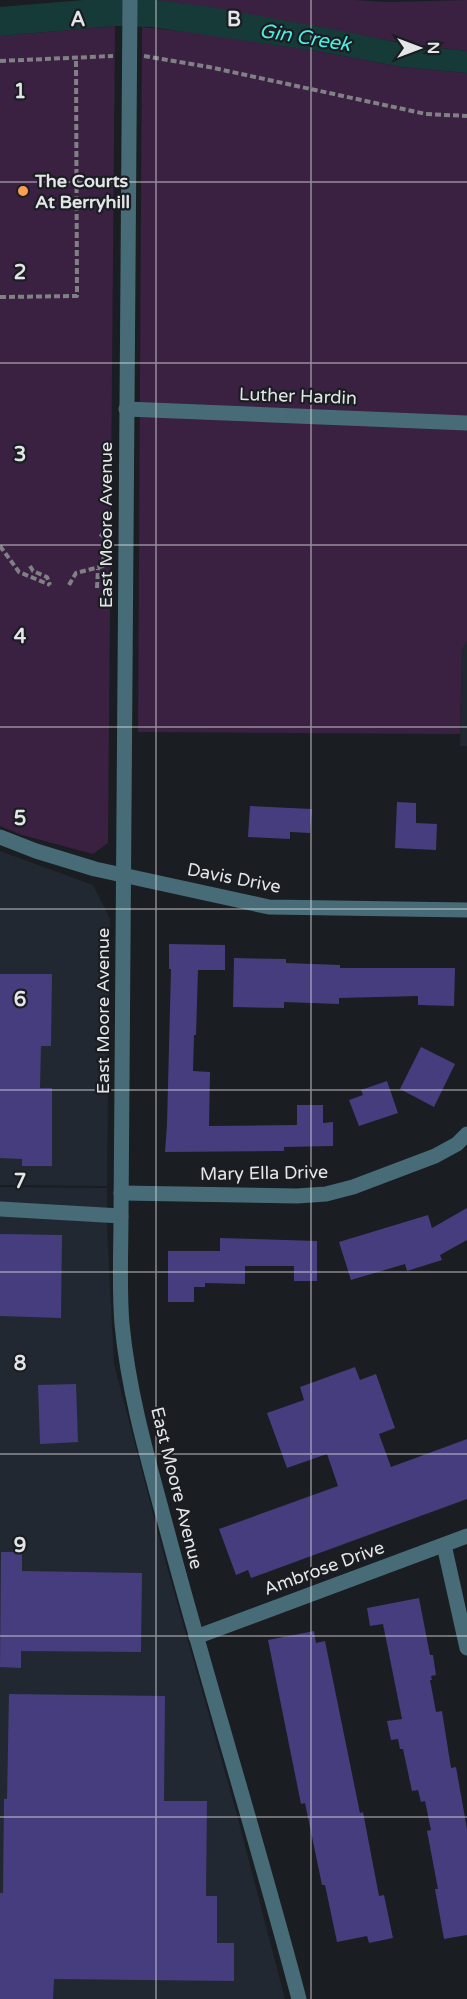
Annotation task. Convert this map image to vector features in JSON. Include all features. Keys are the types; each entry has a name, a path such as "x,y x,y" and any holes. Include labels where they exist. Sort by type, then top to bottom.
{"street":[{"name":"East Moore Avenue","path":"130,0 122,1325 129,1376 140,1426 195,1637 270,1888 299,1999"},
{"name":"Luther Hardin","path":"126,409 467,423"},
{"name":"Davis Drive","path":"0,837 95,869 269,908 467,910"},
{"name":"Mary Ella Drive","path":"121,1193 297,1196 326,1194 353,1187 435,1156 457,1144 467,1134"},
{"path":"0,1209 121,1216"},
{"name":"Ambrose Drive","path":"195,1637 467,1536"},
{"path":"444,1545 467,1648"}],"path":[{"path":"0,62 113,56"},
{"path":"141,56 209,67 426,114 467,116"},
{"path":"0,297 78,296 76,58"},
{"path":"69,585 76,573 103,566 106,541 105,537 100,534"},
{"path":"0,546 19,572 50,585 47,577 33,571 30,566"},
{"path":"97,588 98,569"}],"shaded area":[{"path":"156,0 389,2 467,0 467,51 389,40"},
{"path":"115,26 108,843 93,854 22,835 0,826 0,36"},
{"path":"142,27 317,51 402,67 467,73 467,641 462,650 460,734 138,732"},
{"path":"467,641 467,746 460,746 462,650"},
{"path":"0,851 93,885 110,919 107,1186 0,1185"},
{"path":"0,1187 107,1188 114,1364 285,1999 0,1999"}],"water":[{"name":"Gin Creek","path":"84,0 156,0 204,6 411,45 467,51 467,73 402,67 317,51 151,27 115,26 0,36 0,7"}],"building":[{"path":"397,802 416,803 416,823 437,824 436,850 395,848"},
{"path":"250,806 312,809 310,833 290,832 290,839 248,837"},
{"path":"169,944 225,945 225,970 198,970 193,1071 210,1072 209,1126 297,1125 297,1105 323,1105 323,1123 333,1122 333,1146 284,1147 284,1151 165,1152 171,969 169,969"},
{"path":"234,958 286,959 286,963 340,965 340,968 455,968 454,1006 418,1005 418,996 339,998 339,1004 284,1002 284,1008 233,1007"},
{"path":"0,974 52,974 51,1046 41,1046 40,1088 52,1088 52,1166 22,1166 22,1159 0,1158"},
{"path":"421,1047 455,1064 434,1107 400,1089"},
{"path":"387,1081 398,1113 359,1126 349,1100 363,1095 361,1090"},
{"path":"467,1208 467,1240 440,1255 442,1260 407,1271 405,1264 351,1280 339,1242 428,1215 432,1228"},
{"path":"0,1234 62,1235 61,1318 0,1316"},
{"path":"220,1238 317,1241 317,1281 294,1281 294,1266 245,1266 245,1284 205,1283 205,1287 194,1287 194,1302 168,1302 168,1251 220,1251"},
{"path":"355,1367 360,1380 376,1374 395,1428 379,1434 391,1467 467,1439 467,1499 251,1578 248,1570 236,1575 219,1529 338,1486 327,1454 287,1468 267,1413 304,1400 300,1387"},
{"path":"76,1384 78,1442 40,1444 38,1385"},
{"path":"1,1552 22,1552 22,1571 142,1573 141,1652 21,1651 21,1668 0,1667"},
{"path":"419,1598 436,1675 431,1676 432,1680 430,1680 436,1712 442,1711 451,1768 456,1767 467,1829 467,1935 444,1939 435,1889 438,1889 427,1831 431,1830 425,1801 421,1802 418,1790 412,1791 403,1749 400,1749 398,1739 391,1740 387,1721 402,1719 383,1624 370,1626 367,1608"},
{"path":"314,1631 316,1643 325,1641 379,1896 384,1895 393,1938 369,1943 367,1936 337,1942 325,1885 322,1885 305,1803 301,1804 268,1640"},
{"path":"9,1694 165,1696 164,1801 207,1801 206,1896 217,1896 217,1943 234,1943 234,1981 54,1979 53,1999 0,1999 0,1893 3,1893 4,1799 7,1799"}],"place":[{"name":"The Courts At Berryhill","path":"23,191"}]}
